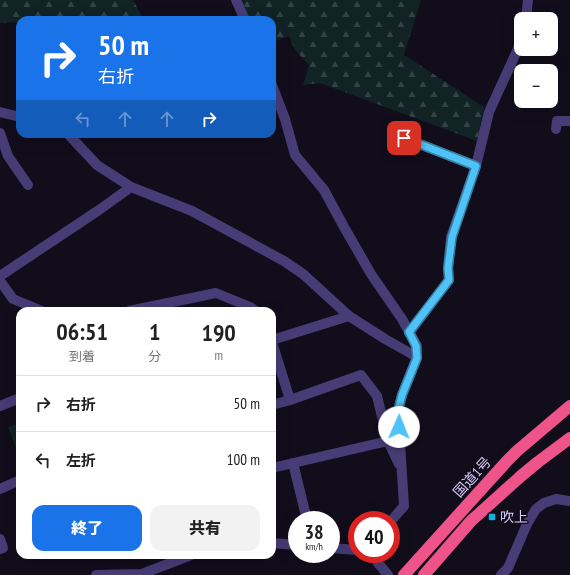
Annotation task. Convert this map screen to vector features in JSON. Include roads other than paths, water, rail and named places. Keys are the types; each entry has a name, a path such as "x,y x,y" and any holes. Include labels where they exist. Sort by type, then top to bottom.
{"highway":[{"name":"国道1号","path":"404,575 507,461 570,406"},
{"path":"424,575 471,521 521,476 570,438"}],"street":[{"path":"236,0 243,16"},
{"path":"527,12 528,0"},
{"path":"409,332 449,280 448,268 452,237 476,166 488,112 514,56"},
{"path":"276,95 285,119 295,155 324,190 371,274 402,319 416,346 417,358 402,395 399,407 404,506 400,511"},
{"path":"0,112 16,116"},
{"path":"556,129 557,121 570,120"},
{"path":"0,133 8,156 28,185"},
{"path":"72,138 97,165 131,187 192,211 284,261 303,274 350,316 417,358"},
{"path":"404,138 476,166"},
{"path":"0,276 92,215 131,187"},
{"path":"0,281 13,298 33,307"},
{"path":"148,307 216,293 250,307"},
{"path":"276,340 350,316"},
{"path":"276,354 290,400"},
{"path":"276,404 361,375 377,396 388,441 402,471"},
{"path":"0,406 16,400"},
{"path":"276,467 388,441"},
{"path":"293,463 304,511"},
{"path":"0,489 16,482"},
{"path":"501,575 508,568 527,524 536,509 544,503 556,499 570,501"},
{"path":"0,539 3,548 0,549"},
{"path":"276,543 288,544"},
{"path":"96,575 142,574 181,559"},
{"path":"378,563 388,575"}],"place":[{"name":"吹上","path":"492,517"}]}
